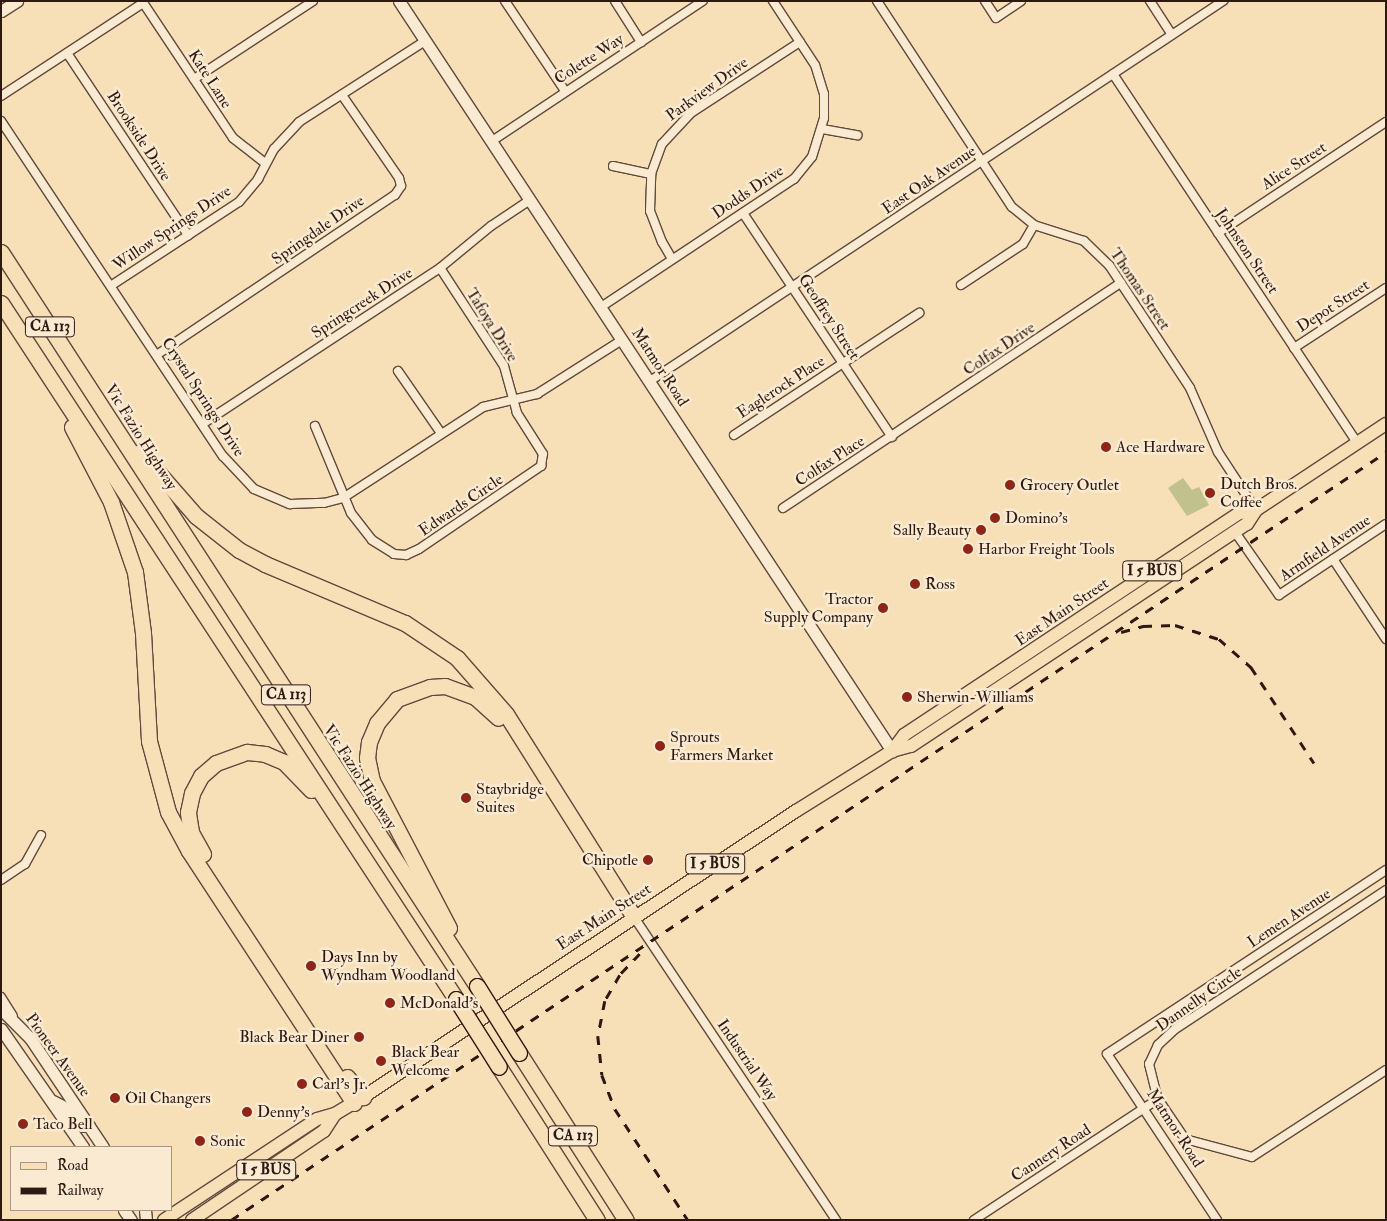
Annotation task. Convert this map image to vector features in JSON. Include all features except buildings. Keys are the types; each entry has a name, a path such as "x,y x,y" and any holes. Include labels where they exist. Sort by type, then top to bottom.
{"highway":[{"name":"Vic Fazio Highway","path":"1,252 477,986 626,1220"},
{"name":"CA 113","path":"1,303 354,841 598,1220"},
{"path":"37,358 111,502 132,564 143,625 149,741 168,812 189,850 358,1100"},
{"path":"99,402 170,490 196,516 231,544 265,564 405,623 456,658 506,714 634,917"},
{"path":"477,986 462,953 379,797 368,769 369,742 377,723 397,699 415,690 445,686 475,697 488,707 619,906 634,917"},
{"path":"354,841 295,772 265,754 247,752 216,762 201,776 192,793 188,812 190,832 358,1100"}],"main road":[{"name":"East Main Street","path":"164,1220 317,1119 335,1114 358,1100 634,917 892,750 904,735 1232,518 1256,510 1386,424"},
{"name":"East Main Street","path":"892,750 911,746 1247,524 1256,510"},
{"name":"East Main Street","path":"192,1220 324,1131 335,1114"},
{"path":"260,1174 272,1160 287,1150 289,1138"}],"street":[{"path":"1,11 17,1"},
{"path":"194,79 313,1"},
{"name":"Matmor Road","path":"399,1 892,750"},
{"path":"506,1 565,91"},
{"path":"615,1 641,42"},
{"name":"Colette Way","path":"492,141 703,1"},
{"name":"Dodds Drive","path":"601,307 794,179 812,156 822,129 824,94 815,65 773,1"},
{"name":"Thomas Street","path":"877,1 1012,207 1034,226 1074,236 1089,244 1121,284 1190,388 1218,452 1256,510"},
{"path":"985,1 996,18 1021,1"},
{"path":"1150,1 1172,35"},
{"name":"East Oak Avenue","path":"650,382 1223,1"},
{"path":"1,96 143,2"},
{"name":"Kate Lane","path":"143,2 233,138 265,163"},
{"name":"Willow Springs Drive","path":"112,285 239,202 258,179 265,163 285,134 425,41"},
{"name":"Parkview Drive","path":"672,259 662,242 650,211 651,174 662,144 680,122 800,42"},
{"name":"Brookside Drive","path":"67,53 188,235"},
{"name":"Johnston Street","path":"1113,74 1357,442"},
{"name":"Springdale Drive","path":"158,354 395,195 401,186 399,178 342,95"},
{"name":"Crystal Springs Drive","path":"1,120 204,423 224,456 254,489 290,504 324,503 343,498 483,407 537,394 622,340"},
{"name":"Alice Street","path":"1218,233 1386,122"},
{"path":"822,129 857,135"},
{"path":"613,166 651,174"},
{"name":"Springcreek Drive","path":"204,423 440,268 491,226 530,200"},
{"name":"Geoffrey Street","path":"743,214 892,437"},
{"path":"961,285 1023,244 1034,226"},
{"name":"Tafoya Drive","path":"440,268 504,366 514,399"},
{"name":"Colfax Drive","path":"892,437 1121,284"},
{"name":"Depot Street","path":"1294,348 1386,288"},
{"name":"Eaglerock Place","path":"734,435 919,313"},
{"path":"398,371 441,433"},
{"name":"Edwards Circle","path":"315,426 343,498 360,528 384,549 394,554 406,555 419,549 541,466 543,454 517,413 514,399"},
{"name":"Colfax Place","path":"783,508 892,437"},
{"name":"Armfield Avenue","path":"1235,532 1279,595 1386,524"},
{"path":"1333,559 1386,639"},
{"path":"1,880 25,864 41,834"},
{"name":"Lemen Avenue","path":"1107,1054 1386,870"},
{"name":"Dannelly Circle","path":"1386,890 1174,1030 1158,1045 1149,1064 1158,1099 1185,1139 1252,1157 1386,1070"},
{"name":"Industrial Way","path":"634,917 836,1220"},
{"path":"1271,946 1280,959"},
{"path":"1,997 18,1024"},
{"name":"Pioneer Avenue","path":"1,1009 18,1024 74,1102 102,1146"},
{"name":"Pioneer Avenue","path":"1,1029 38,1079 82,1146"},
{"name":"Matmor Road","path":"1107,1054 1216,1220"},
{"path":"38,1079 51,1081 63,1098 74,1102"},
{"name":"Cannery Road","path":"974,1220 1158,1099"},
{"path":"52,1100 68,1109 82,1126 89,1126"}],"green space":[{"path":"1183,478 1192,490 1199,487 1209,505 1187,516 1168,488"}],"railway":[{"path":"231,1220 1386,452"},
{"path":"1121,632 1143,626 1175,625 1219,639 1251,667 1314,763"},
{"path":"640,954 620,975 605,1001 598,1036 602,1075 615,1109 688,1220"}],"place":[{"name":"Ace Hardware","path":"1106,447"},
{"name":"Grocery Outlet","path":"1010,485"},
{"name":"Dutch Bros. Coffee","path":"1210,493"},
{"name":"Domino's","path":"995,518"},
{"name":"Sally Beauty","path":"981,530"},
{"name":"Harbor Freight Tools","path":"968,549"},
{"name":"Ross","path":"915,584"},
{"name":"Tractor Supply Company","path":"883,608"},
{"name":"Sherwin-Williams","path":"907,697"},
{"name":"Sprouts Farmers Market","path":"660,746"},
{"name":"Staybridge Suites","path":"466,798"},
{"name":"Chipotle","path":"648,860"},
{"name":"Days Inn by Wyndham Woodland","path":"311,966"},
{"name":"McDonald's","path":"390,1003"},
{"name":"Black Bear Diner","path":"359,1037"},
{"name":"Black Bear Welcome","path":"381,1061"},
{"name":"Carl's Jr.","path":"302,1084"},
{"name":"Oil Changers","path":"115,1098"},
{"name":"Denny's","path":"247,1112"},
{"name":"Taco Bell","path":"23,1124"},
{"name":"Sonic","path":"200,1141"}]}
